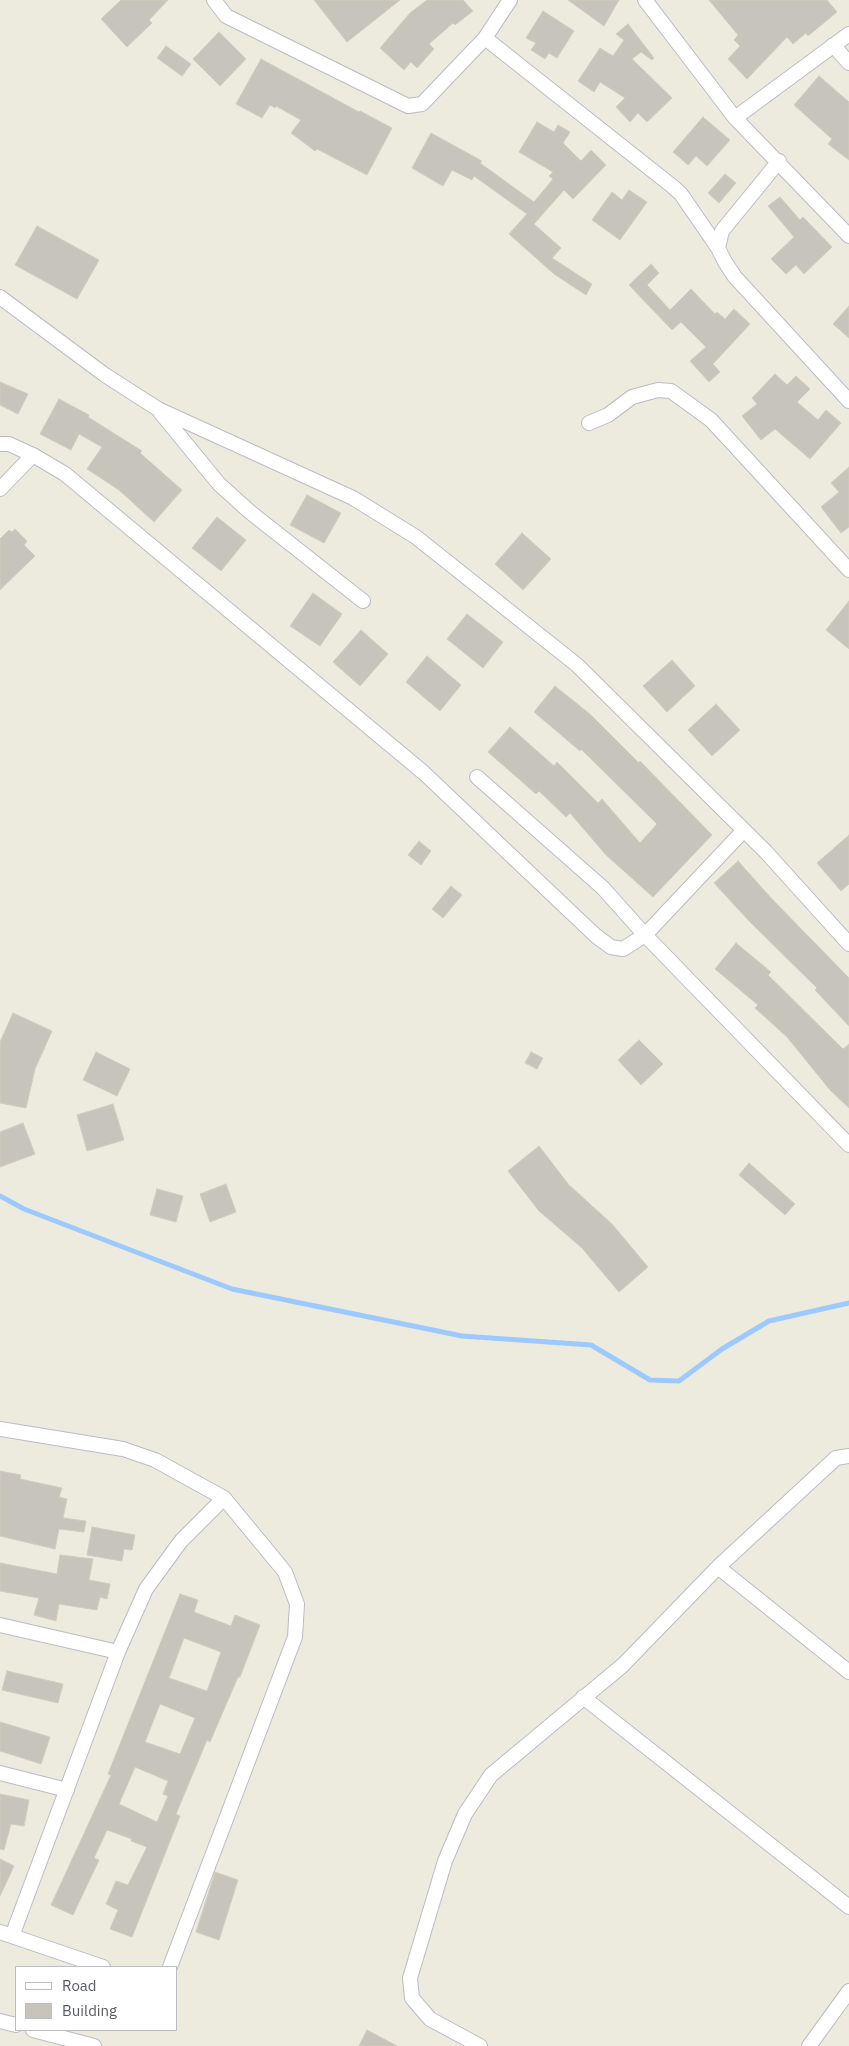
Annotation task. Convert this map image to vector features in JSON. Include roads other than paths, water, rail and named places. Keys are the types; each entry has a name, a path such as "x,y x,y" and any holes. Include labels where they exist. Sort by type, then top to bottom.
{"street":[{"path":"214,0 226,16 408,106 422,104 485,38 510,0"},
{"path":"644,0 735,118 849,236"},
{"path":"735,118 849,34"},
{"path":"485,38 681,194 718,248 735,277 849,401"},
{"path":"834,45 849,63"},
{"path":"718,248 722,231 778,161"},
{"path":"0,297 105,375 158,409 354,498 416,537 577,665 744,830 849,944"},
{"path":"589,423 608,414 632,397 658,390 671,391 711,420 849,570"},
{"path":"158,409 219,484 257,518 363,601"},
{"path":"0,444 9,444 33,455 65,474 424,773 596,936 611,947 623,948 644,935 744,830"},
{"path":"0,489 33,455"},
{"path":"478,777 603,888 644,935 849,1145"},
{"path":"0,1429 123,1449 155,1460 224,1498 285,1572 297,1604 295,1637 170,1966"},
{"path":"480,2046 430,2020 412,1998 410,1978 445,1861 465,1814 491,1775 622,1665 718,1567 836,1458 849,1456"},
{"path":"100,1966 6,1934 68,1790 118,1652 146,1589 181,1541 224,1498"},
{"path":"718,1567 849,1672"},
{"path":"0,1625 118,1652"},
{"path":"583,1696 849,1907"},
{"path":"0,1773 68,1790"},
{"path":"809,2046 849,1991"},
{"path":"0,2021 15,2025"},
{"path":"37,2031 94,2046"}],"waterway":[{"path":"0,1196 24,1209 232,1289 462,1336 591,1345 650,1380 679,1381 722,1349 769,1321 849,1303"}]}
